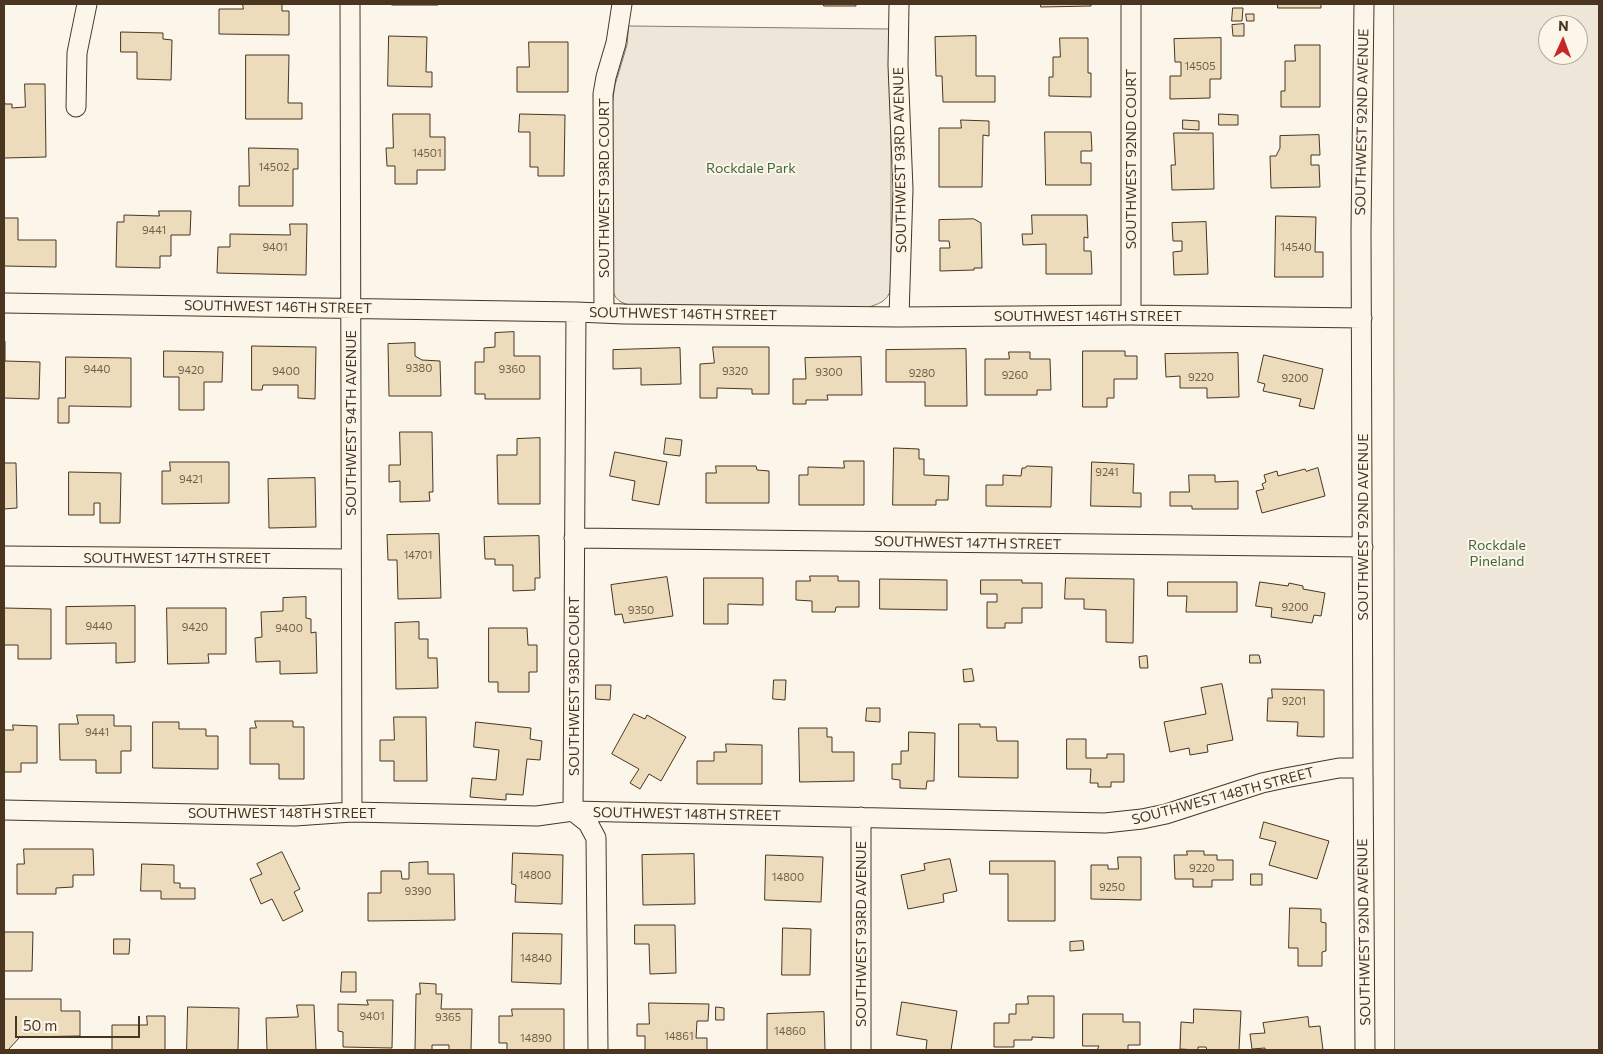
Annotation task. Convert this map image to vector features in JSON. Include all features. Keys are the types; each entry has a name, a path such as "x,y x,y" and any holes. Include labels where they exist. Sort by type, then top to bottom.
{"street":[{"path":"76,107 77,53 87,4"},
{"name":"SOUTHWEST 94TH AVENUE","path":"350,4 352,812"},
{"name":"SOUTHWEST 93RD COURT","path":"604,313 603,94 616,43 622,4"},
{"name":"SOUTHWEST 93RD AVENUE","path":"899,4 898,65 903,188 899,316"},
{"name":"SOUTHWEST 92ND COURT","path":"1131,4 1131,315"},
{"name":"SOUTHWEST 92ND AVENUE","path":"1364,4 1361,230 1365,1050"},
{"name":"SOUTHWEST 146TH STREET","path":"4,303 604,313 1362,318"},
{"name":"SOUTHWEST 93RD COURT","path":"573,811 576,312"},
{"name":"SOUTHWEST 147TH STREET","path":"574,538 1363,547"},
{"name":"SOUTHWEST 147TH STREET","path":"4,556 351,560"},
{"name":"SOUTHWEST 148TH STREET","path":"4,810 295,816 352,812 537,816 573,811 1073,823 1123,822 1166,814 1262,783 1339,768 1363,768"},
{"path":"573,811 588,823 596,838 598,1050"},
{"name":"SOUTHWEST 93RD AVENUE","path":"861,817 861,1050"}],"green space":[{"name":"Rockdale Pineland","path":"1394,4 1599,4 1599,1050 1395,1050"},
{"name":"Rockdale Park","path":"629,26 891,29 891,288 890,293 885,299 878,304 866,308 635,306 624,303 616,298 613,291 612,105 615,85 627,45"}],"building":[{"path":"243,4 282,4 282,11 289,11 289,35 219,34 219,9 243,9"},
{"path":"438,4 438,5 392,5"},
{"path":"824,4 856,4 856,6 824,6"},
{"path":"1041,4 1091,4 1091,6 1041,7"},
{"path":"1278,4 1321,4 1321,8 1278,8"},
{"path":"1233,8 1243,8 1242,21 1232,21"},
{"path":"1246,14 1254,14 1254,21 1247,21"},
{"path":"1244,24 1244,36 1233,36 1232,25"},
{"path":"121,32 163,33 163,39 172,40 171,80 137,79 137,52 121,52"},
{"path":"389,36 427,37 426,72 432,72 432,87 388,86"},
{"path":"976,36 976,76 995,76 995,102 943,102 942,76 936,76 935,37"},
{"path":"1060,38 1088,38 1088,73 1091,73 1091,97 1049,96 1049,77 1053,77 1053,57 1060,57"},
{"path":"1221,38 1221,79 1210,79 1210,98 1170,99 1170,76 1181,76 1181,62 1175,62 1174,39"},
{"path":"529,42 568,42 568,92 517,92 517,67 529,67"},
{"path":"1295,45 1320,45 1320,107 1281,107 1281,91 1285,91 1285,61 1295,61"},
{"path":"246,55 289,55 288,103 302,103 302,119 246,119"},
{"path":"25,84 45,84 46,157 4,158 4,100 5,104 12,104 12,108 25,107"},
{"path":"393,114 430,114 430,137 445,137 445,170 417,170 417,184 395,184 395,166 387,166 386,148 393,148"},
{"path":"520,114 565,115 564,176 538,176 538,167 530,167 530,132 519,132"},
{"path":"1219,114 1238,115 1238,125 1219,125"},
{"path":"961,120 989,121 989,136 983,135 982,187 939,187 939,128 961,128"},
{"path":"1183,120 1199,121 1199,130 1183,129"},
{"path":"1045,132 1091,132 1092,151 1081,151 1081,163 1091,163 1091,185 1046,185"},
{"path":"1174,133 1213,133 1214,189 1172,190 1171,165 1175,165"},
{"path":"1319,135 1320,155 1311,155 1311,165 1319,165 1320,187 1271,188 1270,156 1276,156 1280,148 1280,136"},
{"path":"249,148 298,149 298,169 293,169 293,206 239,206 239,186 249,186"},
{"path":"159,211 191,211 190,235 171,235 171,256 160,256 160,268 116,267 117,222 124,222 124,215 159,216"},
{"path":"1032,215 1087,215 1088,238 1084,237 1084,251 1091,251 1092,274 1046,274 1046,244 1023,245 1022,234 1032,234"},
{"path":"1276,216 1316,217 1315,252 1323,252 1323,277 1275,277"},
{"path":"4,218 18,218 18,240 56,240 56,267 4,266"},
{"path":"974,219 981,223 982,268 940,271 940,248 950,248 949,241 939,241 939,220"},
{"path":"1206,222 1208,274 1174,275 1173,252 1182,251 1182,241 1173,241 1172,223"},
{"path":"290,224 307,224 306,275 217,273 218,247 230,247 230,234 290,235"},
{"path":"514,332 514,356 540,356 540,399 485,399 485,394 475,394 475,362 484,362 484,348 495,347 495,333"},
{"path":"4,341 5,361 40,362 39,399 4,398"},
{"path":"415,343 415,356 422,360 440,361 441,396 389,396 388,344"},
{"path":"252,346 316,347 315,399 298,398 298,385 263,385 262,390 252,390"},
{"path":"713,347 769,347 769,394 752,394 752,389 717,388 717,398 700,398 700,364 714,363"},
{"path":"680,348 681,384 641,385 641,368 613,369 613,350"},
{"path":"966,349 967,406 925,406 925,382 886,382 886,350"},
{"path":"164,351 223,352 222,382 204,382 204,410 179,410 179,377 164,377"},
{"path":"1083,351 1125,351 1125,356 1137,356 1137,379 1114,379 1114,398 1107,398 1107,407 1083,407"},
{"path":"1009,352 1030,352 1030,359 1050,359 1051,390 1037,390 1037,395 985,395 985,359 1009,359"},
{"path":"1238,353 1239,397 1207,398 1207,388 1180,388 1180,376 1166,377 1165,354"},
{"path":"1264,355 1323,369 1314,409 1299,406 1301,399 1263,391 1265,384 1258,382"},
{"path":"66,357 131,358 131,407 69,406 69,423 58,423 58,398 65,398"},
{"path":"861,357 862,395 827,395 828,400 806,400 806,404 793,404 793,379 806,379 805,358"},
{"path":"400,432 432,432 433,492 429,492 430,501 400,502 400,481 389,482 389,465 400,465"},
{"path":"540,438 540,504 498,504 497,455 517,455 517,439"},
{"path":"666,438 682,440 680,456 664,454"},
{"path":"894,448 919,449 919,459 924,459 924,475 949,476 948,500 936,500 936,505 893,505"},
{"path":"615,452 667,462 659,505 632,500 635,481 610,476"},
{"path":"844,461 864,461 864,505 799,505 799,475 808,475 808,467 844,468"},
{"path":"170,462 229,462 229,503 162,504 162,471 170,471"},
{"path":"1092,462 1134,464 1133,493 1141,493 1141,507 1091,506"},
{"path":"4,463 16,463 17,508 4,509"},
{"path":"716,466 756,466 757,470 769,471 769,503 706,503 706,473 716,473"},
{"path":"1027,466 1052,467 1051,507 986,506 986,485 1003,485 1003,475 1021,476 1022,468"},
{"path":"1318,468 1325,496 1262,513 1256,491 1264,489 1262,484 1266,482 1264,475 1277,471 1278,476 1305,469 1306,471"},
{"path":"69,472 121,473 120,523 100,523 100,503 94,503 94,515 69,515"},
{"path":"1189,475 1215,475 1215,482 1238,481 1238,509 1192,509 1192,506 1170,506 1170,492 1189,492"},
{"path":"315,478 316,527 269,528 268,479"},
{"path":"439,534 441,598 398,599 397,560 388,560 387,535"},
{"path":"539,536 540,578 535,578 535,590 513,591 513,565 495,565 495,559 485,559 484,537"},
{"path":"810,576 838,576 838,581 859,581 859,607 836,607 835,612 812,612 812,601 796,600 796,581 810,581"},
{"path":"667,577 673,616 624,623 622,614 615,615 611,585"},
{"path":"704,578 763,578 763,605 728,604 728,624 704,624"},
{"path":"1066,578 1134,579 1133,643 1106,642 1106,610 1084,609 1084,599 1065,599"},
{"path":"880,579 947,580 947,610 880,609"},
{"path":"981,580 1022,580 1022,583 1042,583 1042,608 1022,608 1022,623 1005,623 1005,628 987,628 987,602 997,602 997,594 981,594"},
{"path":"1168,582 1237,582 1237,612 1186,612 1187,596 1168,596"},
{"path":"1260,582 1288,586 1289,583 1303,586 1303,589 1325,593 1321,616 1314,615 1312,623 1271,617 1272,608 1256,606"},
{"path":"306,597 306,618 311,619 311,633 316,632 317,673 280,674 280,661 256,662 255,638 262,637 261,612 283,611 283,598"},
{"path":"135,606 135,662 116,663 116,643 66,644 66,607"},
{"path":"4,608 51,609 51,659 18,659 18,645 4,645"},
{"path":"167,608 226,608 226,654 208,654 209,663 168,664"},
{"path":"419,622 419,639 428,639 428,658 437,658 438,688 396,689 395,623"},
{"path":"489,628 527,628 528,645 537,645 537,672 529,672 529,692 498,692 498,682 489,682"},
{"path":"1250,655 1259,655 1261,663 1250,663"},
{"path":"1147,656 1148,668 1140,668 1139,657"},
{"path":"972,669 974,681 964,682 963,670"},
{"path":"774,680 786,680 785,700 773,699"},
{"path":"1222,684 1233,740 1207,745 1208,752 1190,755 1189,748 1170,752 1164,722 1206,714 1201,688"},
{"path":"596,685 611,685 610,700 596,699"},
{"path":"1272,689 1324,690 1324,737 1297,736 1298,722 1267,721 1268,698 1272,698"},
{"path":"867,708 880,708 880,722 866,721"},
{"path":"634,714 645,719 647,715 686,737 661,781 649,774 640,789 630,783 639,769 612,754"},
{"path":"77,715 114,715 114,726 131,726 131,751 121,751 121,773 96,773 96,760 60,760 59,724 78,724"},
{"path":"394,717 426,717 427,781 394,781 394,761 380,761 380,740 394,740"},
{"path":"255,721 293,721 293,727 304,727 304,779 279,779 279,764 250,764 250,728 256,728"},
{"path":"153,722 179,722 179,729 206,729 206,736 218,736 218,769 153,768"},
{"path":"476,722 531,728 530,739 542,741 540,760 527,759 523,795 506,794 506,800 470,797 472,778 496,780 499,750 474,747"},
{"path":"959,724 980,724 980,727 996,727 997,741 1018,741 1018,778 959,777"},
{"path":"13,725 37,726 37,763 21,763 21,772 4,772 4,730 13,730"},
{"path":"799,728 827,728 827,737 832,737 832,752 854,752 854,781 800,782"},
{"path":"909,732 935,733 934,781 927,781 926,789 900,788 900,780 892,779 892,764 901,764 901,751 908,751"},
{"path":"1067,739 1086,739 1086,758 1107,758 1107,754 1124,754 1124,782 1111,782 1111,787 1098,787 1098,783 1090,783 1091,769 1067,769"},
{"path":"726,744 762,745 762,784 697,784 697,761 714,761 714,752 726,752"},
{"path":"1264,822 1329,841 1317,879 1269,865 1276,842 1260,838"},
{"path":"24,849 93,849 94,875 73,875 73,887 56,888 56,894 17,894 17,864 24,864"},
{"path":"1187,851 1204,851 1204,855 1217,855 1217,860 1233,860 1233,880 1212,880 1212,887 1193,887 1193,879 1175,879 1174,855 1187,855"},
{"path":"282,852 300,889 294,892 303,911 283,921 272,899 261,904 250,879 262,874 257,864"},
{"path":"513,853 563,855 562,904 515,902 516,885 512,884"},
{"path":"694,854 695,904 643,905 642,855"},
{"path":"766,855 823,857 821,902 765,900"},
{"path":"1118,857 1141,857 1141,900 1091,899 1091,865 1108,865 1108,869 1118,869"},
{"path":"950,859 957,891 943,894 944,902 908,909 901,875 925,870 924,864"},
{"path":"990,861 1055,861 1055,921 1008,921 1008,874 990,874"},
{"path":"428,862 428,874 454,874 455,920 368,921 368,893 381,893 381,871 401,871 402,879 409,879 409,863"},
{"path":"142,864 174,865 174,883 180,883 180,888 195,888 195,899 161,899 161,891 141,891"},
{"path":"1251,874 1262,874 1262,885 1251,885"},
{"path":"1290,908 1321,909 1321,922 1326,923 1326,951 1322,952 1322,966 1298,966 1298,948 1289,948"},
{"path":"635,925 675,925 676,973 650,974 649,944 635,944"},
{"path":"783,928 811,929 810,975 782,975"},
{"path":"4,932 33,932 32,971 4,971"},
{"path":"513,933 562,934 561,984 512,982"},
{"path":"114,939 130,939 129,954 114,954"},
{"path":"1083,941 1084,950 1070,951 1070,942"},
{"path":"342,972 356,972 356,992 341,992"},
{"path":"420,983 436,984 436,994 442,994 441,1009 472,1009 471,1050 449,1050 449,1045 432,1045 432,1050 415,1050 416,994 420,994"},
{"path":"1028,996 1054,996 1054,1038 1032,1037 1032,1040 1014,1040 1014,1047 994,1047 994,1023 1009,1023 1009,1014 1016,1014 1016,1004 1028,1004"},
{"path":"4,999 61,999 61,1011 80,1011 80,1036 20,1037 8,1050 4,1050"},
{"path":"367,1000 393,1000 392,1048 343,1047 343,1032 338,1031 338,1004 368,1005"},
{"path":"902,1002 957,1011 951,1050 926,1050 927,1040 897,1035"},
{"path":"649,1003 709,1004 708,1021 697,1021 696,1038 707,1038 707,1050 645,1050 645,1036 637,1036 637,1024 649,1024"},
{"path":"297,1005 314,1005 316,1050 267,1050 266,1018 298,1017"},
{"path":"188,1007 239,1008 238,1050 187,1050"},
{"path":"716,1007 724,1008 724,1020 716,1020"},
{"path":"512,1009 564,1009 564,1050 507,1050 507,1043 499,1043 499,1016 512,1016"},
{"path":"1194,1009 1241,1011 1239,1050 1207,1050 1206,1047 1198,1047 1198,1050 1180,1049 1181,1022 1193,1023"},
{"path":"824,1012 825,1050 767,1050 767,1014"},
{"path":"1083,1014 1123,1014 1123,1022 1140,1022 1140,1045 1128,1045 1128,1050 1097,1050 1099,1046 1083,1046"},
{"path":"147,1016 165,1016 165,1050 112,1050 112,1025 147,1025"},
{"path":"1308,1017 1309,1027 1320,1026 1323,1050 1252,1049 1250,1034 1265,1033 1263,1023"}]}
